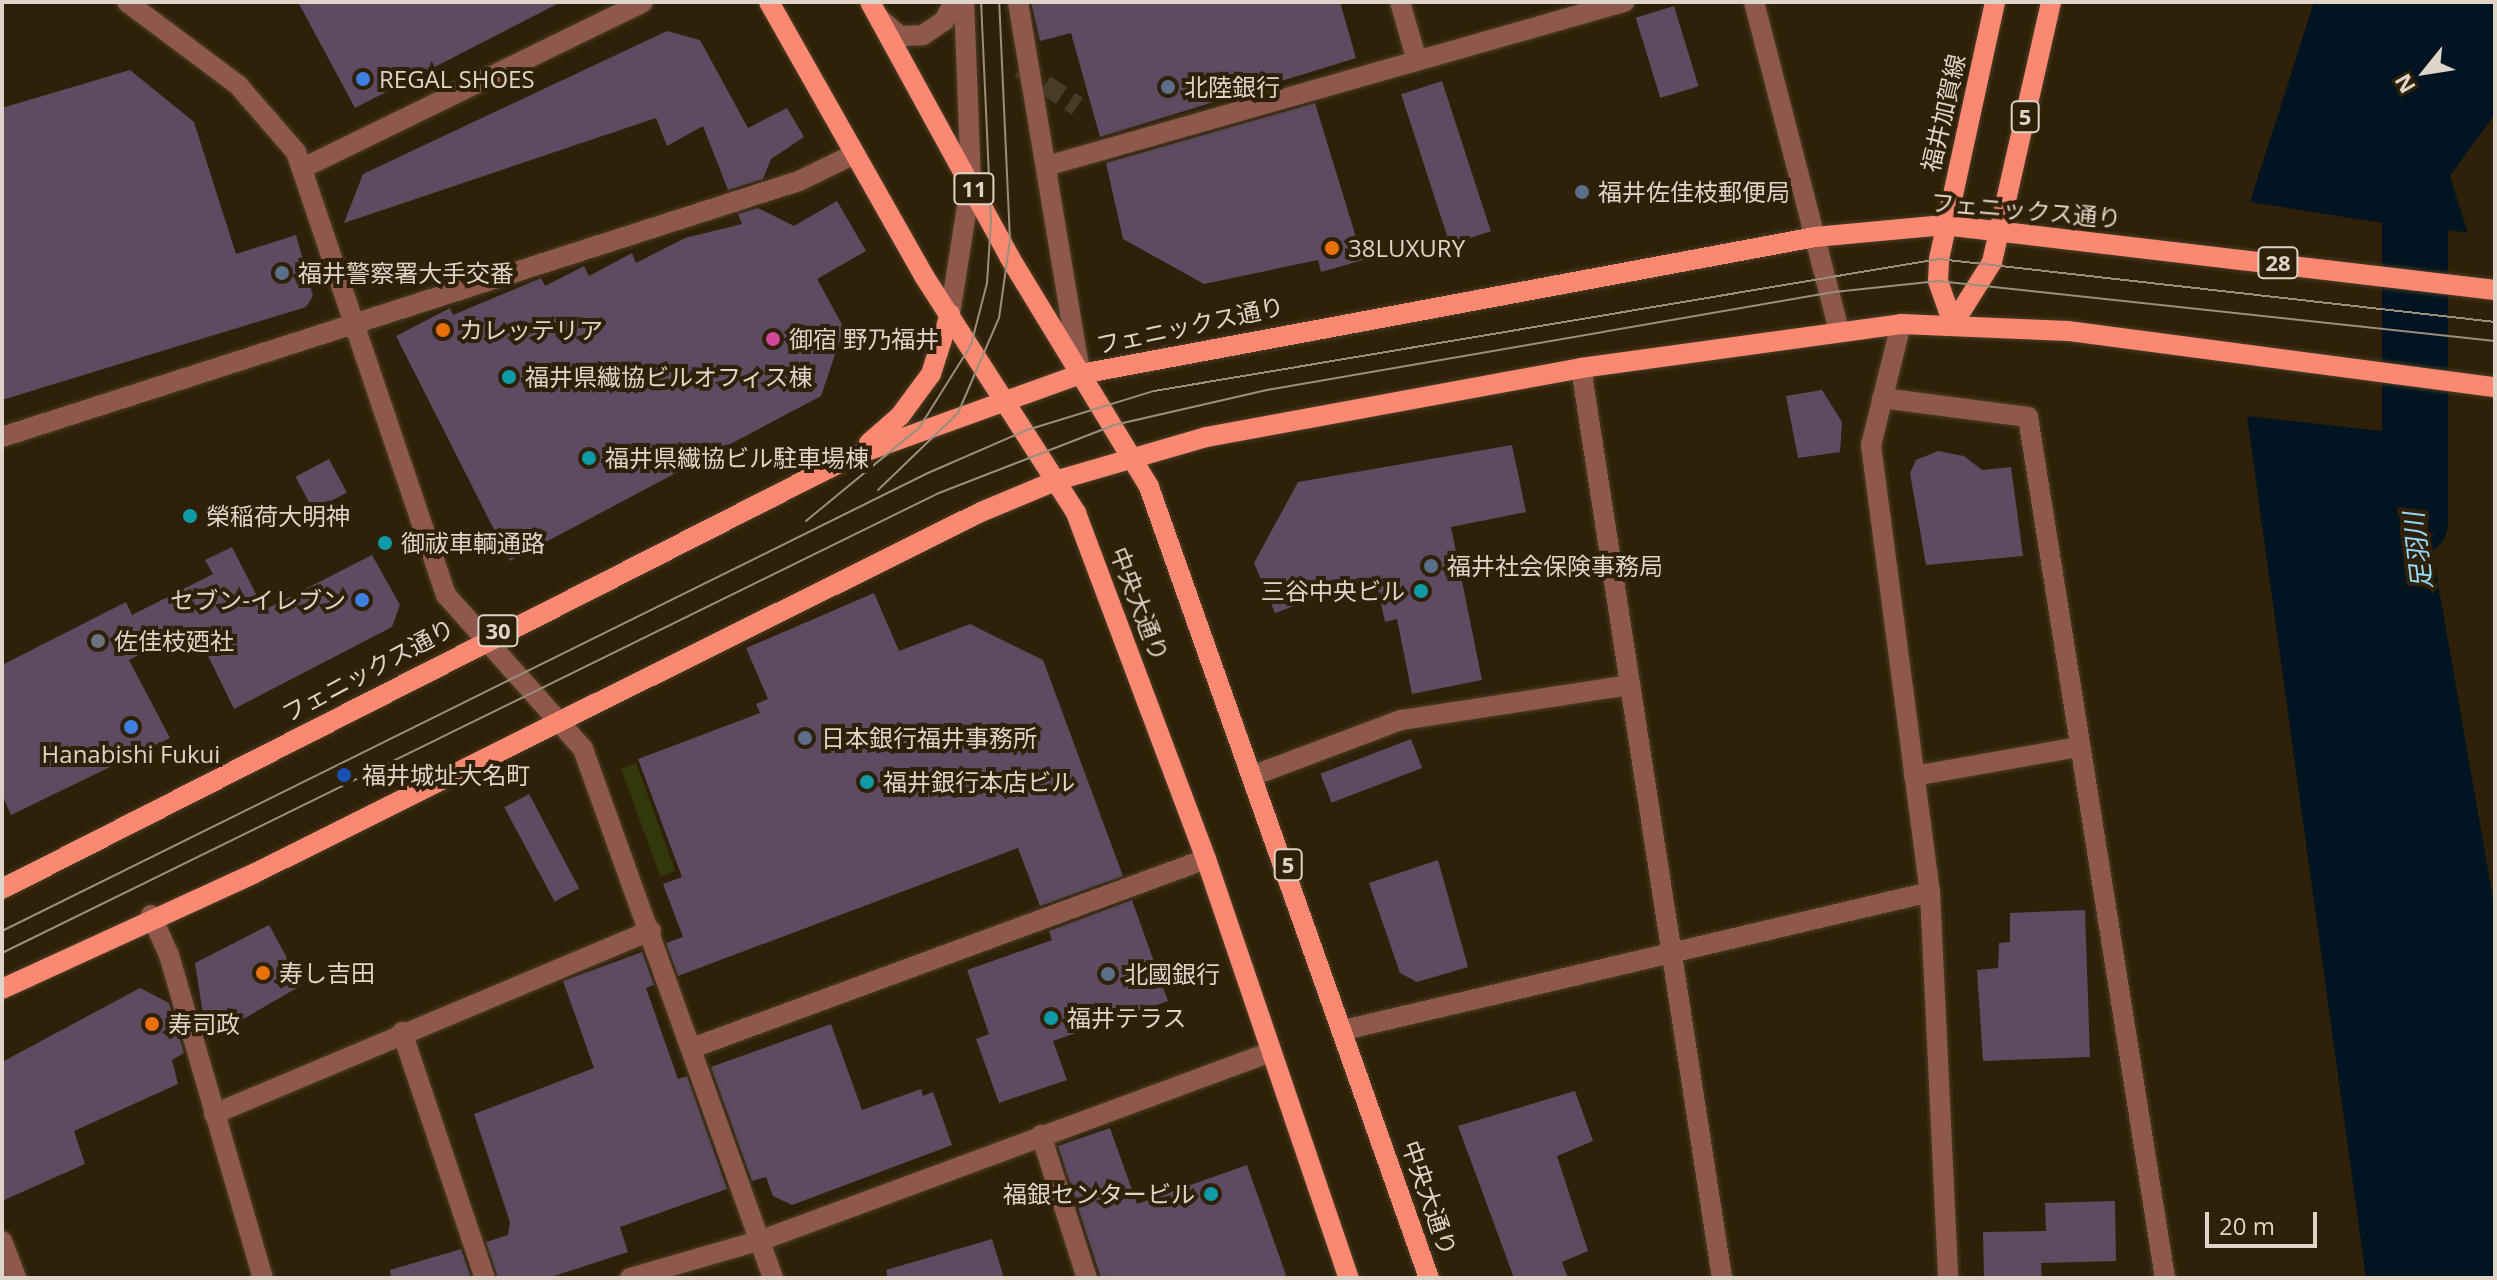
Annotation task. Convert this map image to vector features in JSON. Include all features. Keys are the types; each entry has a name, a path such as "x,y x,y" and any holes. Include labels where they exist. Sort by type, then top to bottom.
{"main road":[{"name":"中央大通り","path":"769,2 854,154 950,314 1058,480 1109,591 1206,859 1349,1278"},
{"name":"福井加賀線","path":"1953,324 1938,281 1944,225 1995,2"},
{"name":"5","path":"1953,324 1985,283 2051,2"},
{"name":"中央大通り","path":"872,5 1081,374 1134,457 1257,774 1429,1278"},
{"name":"フェニックス通り","path":"2,889 480,640 853,456 1005,397 1081,374 1815,237 1944,225 2061,236 2495,290"},
{"path":"853,456 917,395 950,314"},
{"path":"2,989 151,915 253,874 559,720 1058,480 1134,457 1274,423 1581,368 1901,324 2068,331 2495,387"}],"street":[{"path":"127,2 238,85 303,168 446,595 480,640 559,720 583,749 695,1047 773,1278"},
{"path":"303,168 643,2"},
{"path":"872,5 891,31 909,37 935,29 954,2"},
{"path":"950,314 971,182 964,2"},
{"path":"1018,2 1050,165 1081,374"},
{"path":"1400,2 1417,61"},
{"path":"1050,165 1624,2"},
{"path":"1754,2 1839,331"},
{"path":"2,437 799,181 854,154"},
{"path":"1901,324 1871,445 1930,892 1948,1278"},
{"path":"1581,368 1722,1278"},
{"path":"1882,398 2028,417 2078,747 2165,1278"},
{"path":"1257,774 1401,720 1630,685"},
{"path":"1914,776 2078,747"},
{"path":"695,1047 1206,859"},
{"path":"1344,1030 1673,955 1930,892"},
{"path":"151,915 169,955 263,1278"},
{"path":"214,1114 402,1032 651,930"},
{"path":"402,1032 485,1278"},
{"path":"630,1278 762,1240 1271,1052"},
{"path":"1041,1135 1087,1278"},
{"path":"2,1241 16,1278"}],"green space":[{"path":"636,763 675,871 660,877 621,768"}],"water":[{"path":"2314,2 2495,2 2495,114 2450,176 2469,237 2250,202"},
{"path":"2247,416 2412,434 2495,910 2495,1278 2366,1278"}],"pier":[{"path":"2260,208 2472,233 2473,238 2469,241"},
{"path":"2247,412 2412,430 2416,435 2243,415"}],"building":[{"path":"298,2 561,2 355,108"},
{"name":"北陸銀行","path":"1031,2 1340,2 1356,58 1100,137 1071,33 1040,41"},
{"path":"1674,6 1699,86 1660,98 1636,18"},
{"path":"667,31 700,40 748,128 787,108 804,137 771,159 763,179 728,190 703,126 667,146 656,118 344,223 363,174"},
{"path":"130,70 194,122 236,254 296,235 313,296 306,307 2,400 2,108"},
{"path":"1442,81 1491,231 1450,245 1401,94"},
{"path":"1315,103 1363,260 1321,272 1318,260 1204,284 1123,239 1106,163"},
{"path":"837,201 866,251 817,279 844,328 821,396 510,561 396,336 450,308 453,315 541,278 545,286 584,266 589,276 632,253 636,263 685,238 742,224 738,214 758,208 794,226"},
{"path":"1822,390 1842,422 1840,452 1798,458 1786,396"},
{"path":"1512,445 1526,512 1451,527 1482,680 1412,694 1397,619 1385,622 1375,576 1275,613 1254,563 1298,482"},
{"path":"1938,451 1964,456 1982,470 2011,467 2023,556 1926,565 1910,473 1916,460"},
{"path":"329,459 347,493 313,510 295,477"},
{"path":"232,547 264,610 372,555 400,605 392,627 234,709 194,627 129,660 170,738 11,815 2,795 2,665 126,602 132,615 213,574 205,560"},
{"name":"福井銀行本店ビル","path":"874,593 899,651 970,624 1043,660 1123,876 1040,906 1018,848 678,976 666,943 683,937 663,884 682,877 638,759 760,713 756,704 768,699 746,648"},
{"path":"1411,739 1422,768 1332,803 1320,774"},
{"path":"529,794 579,888 555,902 504,807"},
{"path":"1438,860 1468,967 1417,982 1400,973 1369,883"},
{"name":"福井テラス","path":"1132,900 1168,1001 1053,1041 1067,1080 999,1103 976,1039 989,1034 967,970 1052,940 1049,931"},
{"path":"2085,910 2090,1057 1983,1061 1977,970 1998,968 1999,943 2010,942 2010,913"},
{"path":"269,925 302,985 207,1040 195,963"},
{"path":"642,952 654,985 646,988 678,1079 687,1076 727,1189 620,1227 628,1252 548,1278 498,1278 486,1242 508,1235 510,1222 474,1114 594,1068 563,981"},
{"path":"140,988 169,1003 184,1053 172,1060 178,1084 74,1131 85,1164 2,1201 2,1062"},
{"path":"831,1024 862,1110 921,1089 923,1096 933,1092 952,1145 792,1205 773,1196 766,1177 752,1181 711,1067"},
{"path":"1575,1091 1593,1141 1557,1156 1588,1251 1562,1262 1568,1278 1514,1278 1458,1126"},
{"name":"福銀センタービル","path":"1110,1128 1137,1204 1247,1165 1287,1278 1101,1278 1058,1146"},
{"path":"2115,1201 2116,1261 2041,1263 2042,1278 1984,1278 1983,1232 2046,1231 2045,1203"},
{"path":"992,1239 1004,1278 888,1278 886,1270"},
{"path":"461,1249 471,1278 391,1278 390,1270"}],"waterway":[{"name":"足羽川","path":"2415,523 2415,161 2495,2"}],"tunnel":[{"path":"1020,68 1077,106"}],"tram line":[{"path":"806,521 919,428 971,345 987,283 991,221 981,2"},
{"path":"878,490 958,413 999,318 1010,240 999,2"},
{"path":"2,931 928,473 1027,430 1154,391 1939,259 2495,322"},
{"path":"2,953 939,493 1114,425 1267,390 1834,292 1938,281 2495,341"}],"place":[{"name":"REGAL SHOES","path":"363,79"},
{"name":"北陸銀行","path":"1168,87"},
{"name":"福井佐佳枝郵便局","path":"1582,192"},
{"name":"38LUXURY","path":"1332,248"},
{"name":"福井警察署大手交番","path":"282,273"},
{"name":"カレッテリア","path":"443,330"},
{"name":"御宿 野乃福井","path":"773,339"},
{"name":"福井県繊協ビルオフィス棟","path":"509,377"},
{"name":"福井県繊協ビル駐車場棟","path":"589,458"},
{"name":"榮稲荷大明神","path":"190,516"},
{"name":"御祓車輌通路","path":"385,543"},
{"name":"福井社会保険事務局","path":"1431,566"},
{"name":"三谷中央ビル","path":"1421,591"},
{"name":"セブン-イレブン","path":"362,600"},
{"name":"佐佳枝廼社","path":"98,641"},
{"name":"Hanabishi Fukui","path":"131,727"},
{"name":"日本銀行福井事務所","path":"805,738"},
{"name":"福井城址大名町","path":"344,775"},
{"name":"福井銀行本店ビル","path":"867,782"},
{"name":"寿し吉田","path":"263,973"},
{"name":"北國銀行","path":"1108,974"},
{"name":"福井テラス","path":"1051,1018"},
{"name":"寿司政","path":"152,1024"},
{"name":"福銀センタービル","path":"1211,1194"}]}
